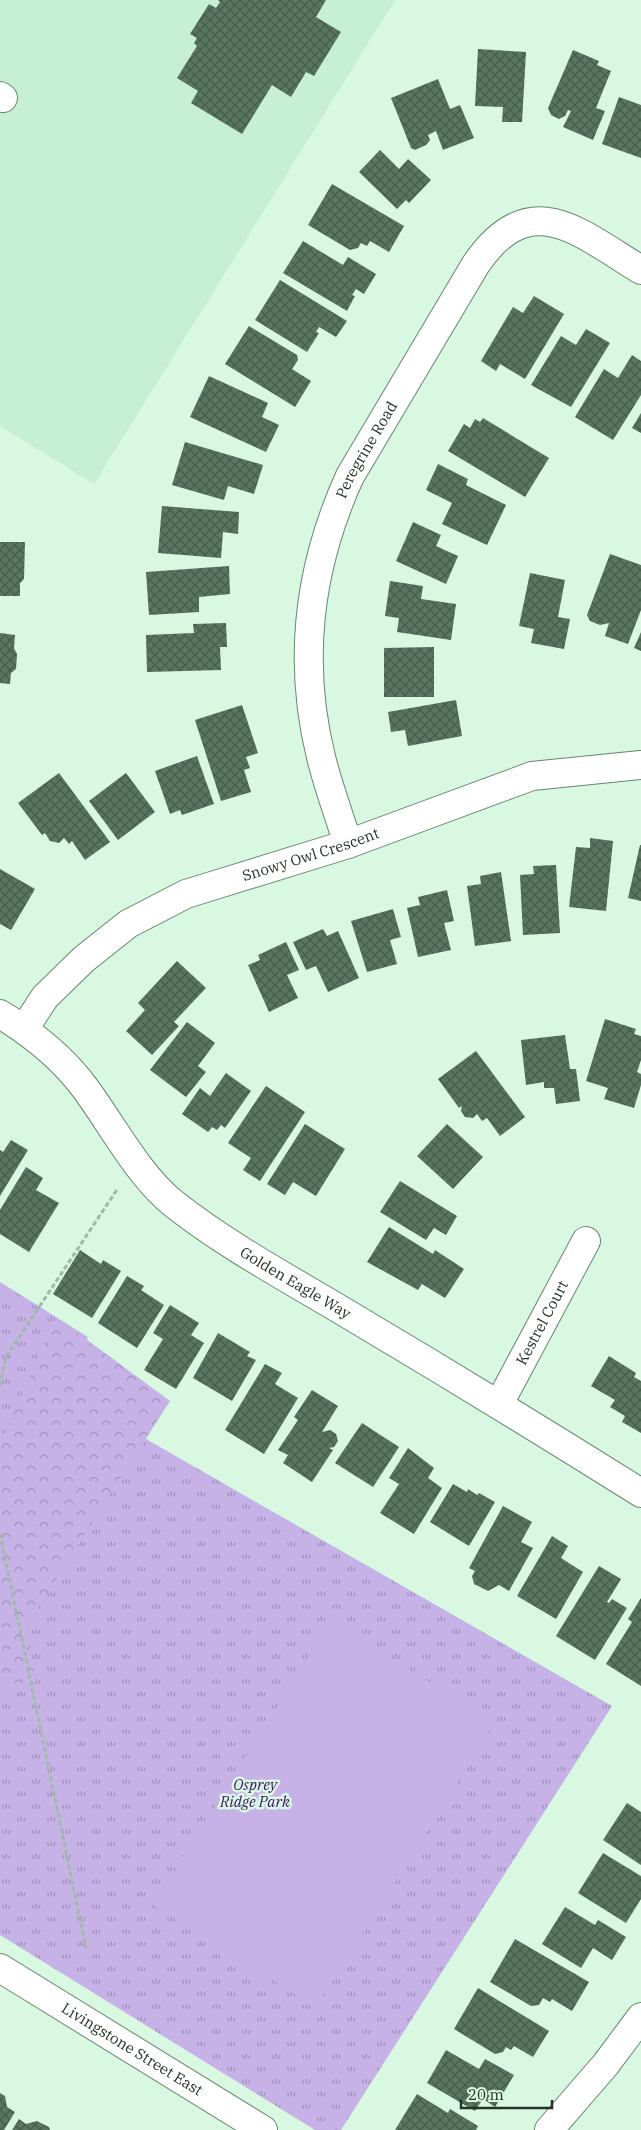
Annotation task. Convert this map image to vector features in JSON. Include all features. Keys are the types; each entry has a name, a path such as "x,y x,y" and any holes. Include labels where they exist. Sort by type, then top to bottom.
{"street":[{"name":"Peregrine Road","path":"348,844 321,758 311,707 308,663 311,614 318,565 336,506 350,476 476,264 488,247 502,233 523,222 552,221 575,230 641,270"},
{"name":"Snowy Owl Crescent","path":"24,1029 45,997 84,960 128,924 186,894 348,844 532,776 641,765"},
{"name":"Golden Eagle Way","path":"0,1014 52,1050 84,1086 149,1181 167,1198 223,1239 499,1404 641,1493"},
{"name":"Kestrel Court","path":"499,1404 586,1242"},
{"name":"Livingstone Street East","path":"0,1968 263,2130"},
{"path":"549,2130 606,2064 641,2017"}],"path":[{"path":"0,1386 6,1357 137,1161"},
{"path":"0,1534 86,1948"}],"shaded area":[{"path":"0,0 395,0 94,484 0,426"}],"green space":[{"name":"Osprey Ridge Park","path":"0,1282 88,1337 57,1388 612,1706 341,2130 315,2130 0,1935"},
{"path":"56,1317 170,1401 27,1625 36,1682 0,1684 0,1444"},
{"path":"331,1621 495,1723 316,2007 153,1905"}],"building":[{"path":"218,0 326,0 316,17 341,32 314,76 306,72 291,97 272,85 242,134 191,103 198,91 177,78 197,46 194,43 197,38 190,34 209,4 216,8 220,2"},
{"path":"478,49 526,52 522,122 502,122 503,107 475,106"},
{"path":"573,50 599,61 597,65 611,71 596,108 605,111 593,140 563,127 571,111 568,110 565,116 559,119 551,115 548,108"},
{"path":"438,79 450,109 460,105 474,138 443,150 436,131 428,135 430,140 426,145 415,150 411,148 391,98"},
{"path":"619,97 641,105 641,158 602,144"},
{"path":"380,150 399,169 408,159 431,180 409,203 406,200 397,209 359,172"},
{"path":"332,184 404,226 389,252 370,241 367,246 361,243 358,248 350,250 308,225"},
{"path":"303,241 343,265 348,257 376,274 364,294 356,289 352,295 355,296 347,311 283,273"},
{"path":"280,280 347,321 336,337 319,327 316,332 319,333 307,352 255,320"},
{"path":"534,296 564,314 525,379 500,364 496,371 481,361 513,307 523,313"},
{"path":"249,326 297,355 298,360 292,369 311,381 295,407 225,364"},
{"path":"586,329 610,343 571,407 531,385 561,336 576,345"},
{"path":"632,355 641,361 641,395 613,440 575,417 604,369 618,378"},
{"path":"209,376 268,403 262,417 279,425 266,452 190,417"},
{"path":"641,413 641,433 632,428"},
{"path":"483,418 549,458 525,497 448,451 464,424 470,428 475,419 480,422"},
{"path":"185,442 263,465 254,494 228,486 224,500 172,485"},
{"path":"438,464 468,479 466,485 506,505 487,545 442,524 452,503 426,490"},
{"path":"162,506 239,512 238,534 223,532 221,558 158,553"},
{"path":"413,522 441,535 436,546 458,556 446,584 396,561"},
{"path":"0,542 25,542 24,579 20,583 20,596 0,596"},
{"path":"610,554 641,565 641,610 628,644 605,636 609,623 600,625 590,621 587,615"},
{"path":"229,566 230,594 199,597 199,612 149,615 146,572"},
{"path":"530,573 565,580 558,617 570,619 564,649 531,643 534,629 519,626"},
{"path":"390,581 423,586 421,599 456,604 451,640 397,632 399,618 385,616"},
{"path":"226,623 227,647 220,647 221,670 147,672 146,635 194,633 193,624"},
{"path":"641,632 641,651 634,648"},
{"path":"0,633 15,635 16,669 11,673 10,684 0,683"},
{"path":"434,647 434,697 384,697 384,648"},
{"path":"456,700 462,736 408,746 405,730 391,732 388,712"},
{"path":"242,705 258,753 246,757 250,768 244,770 251,792 221,801 195,720"},
{"path":"197,756 214,804 182,815 180,810 170,814 155,771"},
{"path":"59,773 110,842 85,860 72,841 69,844 64,838 59,843 50,841 45,833 42,835 18,803"},
{"path":"126,773 155,812 118,840 89,801"},
{"path":"590,838 613,841 606,911 569,907 576,847 590,848"},
{"path":"641,845 641,901 628,898"},
{"path":"556,865 560,933 523,935 520,875 534,874 533,866"},
{"path":"0,869 35,889 11,930 0,924"},
{"path":"501,872 511,941 475,946 467,886 481,884 480,876"},
{"path":"447,890 454,921 444,923 451,950 418,957 407,908 420,905 418,897"},
{"path":"393,909 401,937 390,940 397,964 367,972 351,921"},
{"path":"323,929 327,936 338,931 359,978 328,992 316,966 306,970 293,942"},
{"path":"286,942 299,970 287,975 298,998 269,1012 248,965 260,960 258,955"},
{"path":"177,961 206,988 174,1022 179,1026 152,1055 126,1031 145,1010 138,1003"},
{"path":"605,1019 636,1029 634,1034 641,1036 641,1060 637,1072 641,1074 641,1085 634,1108 604,1099 608,1088 586,1081"},
{"path":"187,1022 215,1043 198,1066 206,1072 186,1097 150,1070"},
{"path":"565,1035 570,1069 576,1069 580,1101 556,1104 554,1088 544,1088 544,1082 526,1085 521,1040"},
{"path":"476,1051 525,1117 500,1136 487,1118 482,1121 477,1114 473,1118 465,1117 461,1111 462,1106 459,1108 438,1079"},
{"path":"226,1073 251,1091 225,1128 221,1125 217,1130 212,1127 208,1132 182,1114 200,1088 210,1096"},
{"path":"266,1086 305,1112 260,1181 243,1170 251,1158 228,1143"},
{"path":"305,1124 345,1149 316,1196 293,1182 285,1195 267,1184"},
{"path":"447,1124 483,1157 453,1189 417,1156"},
{"path":"11,1140 28,1150 0,1196 0,1150 3,1152"},
{"path":"26,1167 43,1178 36,1190 59,1203 29,1252 0,1234 0,1210"},
{"path":"400,1181 457,1216 446,1235 434,1228 426,1240 380,1212"},
{"path":"389,1227 433,1254 435,1250 464,1269 445,1298 422,1284 418,1290 367,1262"},
{"path":"80,1250 101,1264 103,1260 121,1271 92,1318 53,1294"},
{"path":"127,1276 144,1286 141,1290 164,1305 137,1348 98,1323"},
{"path":"170,1305 199,1323 191,1335 204,1343 176,1389 144,1370 163,1339 153,1333"},
{"path":"218,1333 250,1352 247,1356 256,1360 232,1401 193,1378"},
{"path":"609,1356 636,1373 634,1377 641,1381 641,1433 622,1422 625,1416 610,1407 615,1400 591,1386"},
{"path":"265,1364 282,1373 275,1384 298,1398 264,1454 225,1430"},
{"path":"312,1390 338,1406 322,1432 330,1430 336,1434 338,1441 334,1447 329,1448 333,1450 312,1482 283,1463 288,1455 278,1450 298,1420 294,1417"},
{"path":"362,1423 399,1447 373,1487 335,1463"},
{"path":"408,1448 434,1468 428,1478 442,1488 414,1534 380,1513 399,1484 389,1478"},
{"path":"453,1484 467,1492 468,1489 477,1495 479,1493 495,1502 469,1546 430,1522"},
{"path":"503,1506 532,1522 521,1542 533,1548 509,1591 499,1585 488,1591 474,1584 472,1576 475,1571 469,1568"},
{"path":"552,1536 568,1546 561,1558 583,1572 556,1619 517,1596"},
{"path":"599,1566 621,1579 607,1602 609,1603 612,1599 627,1608 595,1660 556,1636"},
{"path":"641,1598 641,1686 606,1664 632,1622 628,1619"},
{"path":"627,1803 641,1812 641,1865 603,1840"},
{"path":"603,1853 641,1876 641,1899 626,1923 578,1893"},
{"path":"565,1907 595,1925 598,1920 626,1937 612,1960 593,1948 581,1968 542,1944"},
{"path":"515,1939 589,1982 572,2011 552,1999 550,2002 543,1998 539,2005 531,2006 490,1982"},
{"path":"478,1988 549,2031 533,2057 514,2046 511,2050 506,2047 503,2052 495,2054 454,2029"},
{"path":"446,2050 479,2069 485,2059 514,2075 495,2107 483,2099 475,2111 427,2083"},
{"path":"0,2093 5,2096 7,2107 15,2112 4,2130 0,2130"},
{"path":"417,2094 448,2113 450,2109 478,2126 476,2130 395,2130"},
{"path":"19,2119 26,2124 37,2121 49,2127 50,2130 12,2130"}]}
